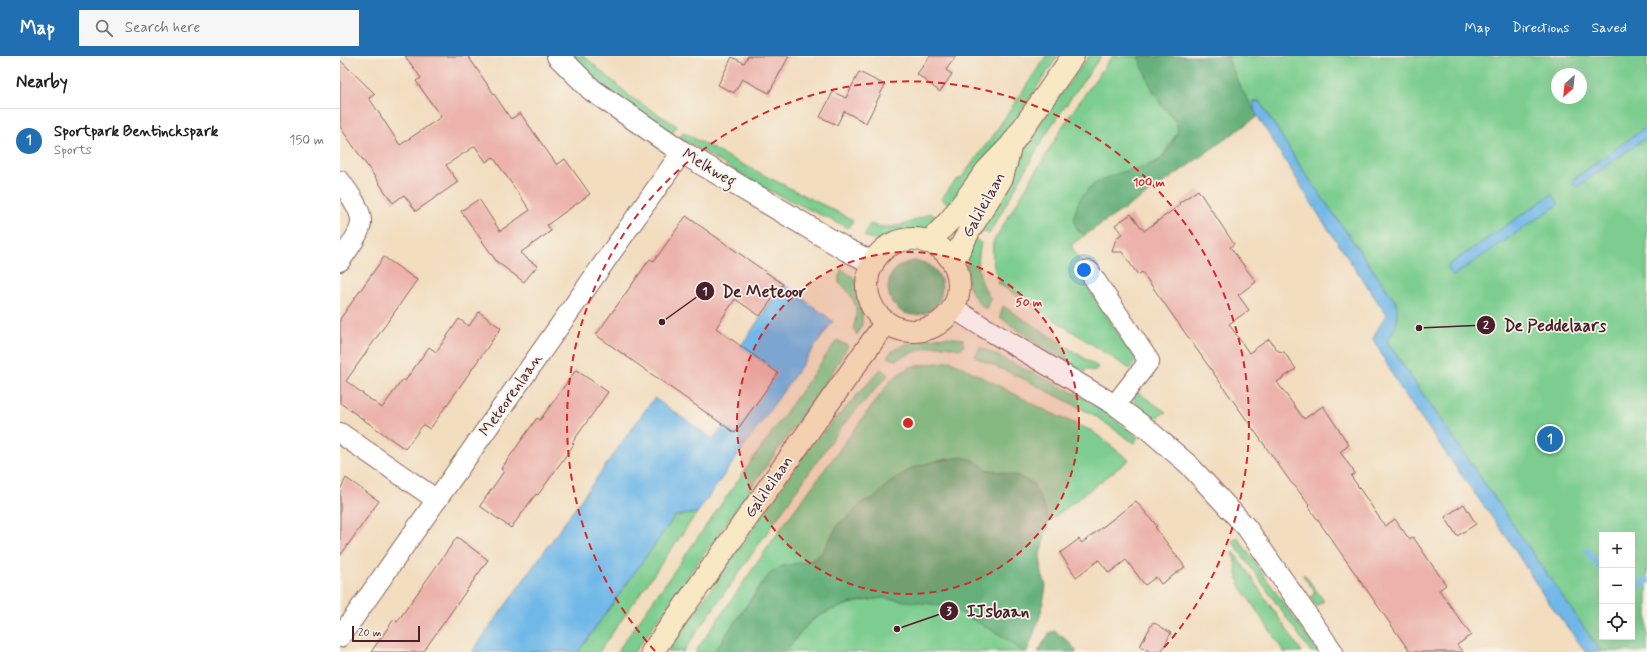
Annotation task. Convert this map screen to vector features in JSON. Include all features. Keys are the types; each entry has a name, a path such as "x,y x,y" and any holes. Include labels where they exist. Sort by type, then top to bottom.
{"main road":[{"name":"Galileilaan","path":"926,242 934,237 951,219 987,170 1010,145 1073,56"},
{"name":"Galileilaan","path":"953,262 969,231 1002,178 1010,145"},
{"path":"915,239 926,242 940,249 949,256 953,262 959,281 958,295 953,308 946,318 935,326 923,330 904,330 886,322 876,313 870,301 867,289 868,276 873,263 880,253 890,245 902,240 915,239"},
{"name":"Galileilaan","path":"652,652 886,322"}],"street":[{"name":"Melkweg","path":"558,56 592,90 682,152 847,250 873,263"},
{"name":"Meteorenlaan","path":"340,637 682,152"},
{"path":"340,181 356,204 361,223 353,242 340,261"},
{"path":"1089,272 1149,361 1115,405"},
{"path":"953,308 1115,405 1145,427 1188,465 1247,528 1333,652"},
{"path":"340,433 437,500"}],"green space":[{"path":"571,56 584,56 632,98 677,126 672,134 619,98 594,78"},
{"path":"1046,56 1058,56 1019,114 950,206 941,199 956,180 961,178 992,137"},
{"path":"1089,56 1101,56 1049,129 989,234 978,228 1039,125"},
{"path":"1112,56 1138,56 1161,105 1176,122 1178,131 1161,159 1148,166 1117,174 1097,182 1087,189 1078,231 1085,235 1071,245 1082,265 1076,270 1136,360 1130,369 999,284 993,259 993,242 1070,115"},
{"path":"1138,56 1227,56 1240,87 1258,116 1172,177 1085,235 1079,231 1074,220 1079,202 1084,194 1091,187 1108,177 1159,161 1168,150 1178,130 1177,123 1155,94"},
{"path":"1227,56 1647,56 1647,652 1600,651 1387,342 1397,304 1302,169 1260,102 1254,102 1255,112 1240,87"},
{"path":"683,132 728,157 853,220 849,228 770,191 680,138"},
{"path":"930,213 940,220 921,233 905,234 876,240 864,236 870,224 893,227 916,220"},
{"path":"973,238 981,243 978,265 983,284 990,298 986,309 978,302 973,294 969,286 967,276 968,257"},
{"path":"910,261 920,261 934,269 940,278 942,288 940,298 934,307 920,315 910,315 900,310 893,303 888,293 888,283 893,273 900,266"},
{"path":"842,269 855,279 857,284 862,313 862,324 857,335 854,327 856,307 852,297 839,283 839,276"},
{"path":"1003,306 1098,367 1094,372 1087,368 1085,372 1045,350 1000,317"},
{"path":"948,337 963,339 964,346 959,349 945,346 931,347 919,350 895,360 887,357 892,352 906,344 933,338"},
{"path":"837,340 848,346 830,376 635,652 617,652"},
{"path":"980,347 1078,395 1138,437 1134,443 1094,415 1026,380 975,357"},
{"path":"951,361 1053,414 1092,431 1129,460 1049,521 1042,502 1018,476 986,469 973,460 947,459 912,468 888,484 873,499 864,501 849,517 839,523 822,553 811,561 783,566 759,587 714,652 695,652 782,527 892,379 909,367"},
{"path":"881,369 888,375 842,426 683,652 667,652 810,447"},
{"path":"1136,391 1166,412 1155,418 1136,404 1133,397"},
{"path":"962,457 973,460 986,469 1018,476 1033,483 1049,521 1040,554 1042,574 1046,585 1045,593 1040,616 1027,652 1023,652 1004,637 961,613 938,605 882,598 854,602 828,611 810,621 785,652 714,652 770,573 783,566 811,561 822,553 839,523 849,517 864,501 873,499 888,484 912,468 932,462"},
{"path":"697,513 599,652 578,652 675,516"},
{"path":"1237,537 1318,652 1311,652 1232,541"},
{"path":"1233,551 1302,652 1284,652 1239,584"},
{"path":"1303,575 1305,575 1324,601 1316,606 1310,598 1315,592"},
{"path":"882,598 930,604 960,612 993,630 1023,652 785,652 805,627 826,612 838,607"},
{"path":"1055,631 1069,642 1077,652 1038,652 1050,632"}],"water":[{"path":"1253,102 1260,102 1302,169 1397,304 1397,323 1387,342 1601,652 1586,652 1544,596 1508,539 1399,386 1373,339 1386,314 1322,220 1255,112"},
{"path":"1647,126 1647,137 1577,187 1571,181"},
{"path":"1552,194 1559,204 1453,276 1447,266"},
{"path":"783,284 833,321 697,513 675,516 578,652 472,652 654,398 713,439 724,425 735,433 778,373 741,346"}],"building":[{"path":"405,56 468,56 511,119 520,113 557,165 565,159 590,194 547,225 551,231 520,253 537,266 524,282 497,262 461,211 479,199 500,231 530,210 493,157 486,162 475,146 446,165 458,182 416,211 404,195 393,203 340,127 340,60 375,94 369,98 400,145 441,117 416,81 421,78"},
{"path":"748,56 789,56 769,93 742,79 734,93 718,85 732,57 744,63"},
{"path":"930,56 956,56 946,70 952,74 940,92 917,74"},
{"path":"859,72 885,85 866,123 844,111 837,125 820,117 833,92 846,98"},
{"path":"1198,190 1234,244 1230,247 1256,282 1238,295 1249,310 1229,324 1249,353 1269,339 1278,351 1284,352 1296,369 1277,382 1304,419 1323,406 1349,445 1340,452 1355,473 1351,476 1385,526 1395,519 1409,539 1413,537 1446,585 1439,590 1471,635 1457,645 1463,652 1410,652 1308,506 1309,505 1292,484 1142,272 1138,275 1122,252 1112,252 1116,238 1122,234 1115,225 1131,214 1144,231"},
{"path":"686,216 783,284 760,316 735,299 716,328 778,373 735,433 596,335 650,259 654,261"},
{"path":"384,257 417,280 346,381 382,408 403,379 405,381 429,347 436,352 459,319 469,326 479,312 501,328 430,429 423,425 405,449 340,403 340,319"},
{"path":"576,370 608,392 538,495 536,494 511,528 480,506 504,471 501,469 520,442 537,418 540,420"},
{"path":"346,478 379,501 340,556 340,490"},
{"path":"1136,501 1157,526 1155,527 1185,567 1161,584 1156,577 1145,585 1126,560 1109,573 1099,560 1076,577 1060,553 1079,539 1082,543"},
{"path":"1464,504 1476,524 1457,536 1445,517"},
{"path":"457,537 488,560 423,652 371,652 394,619 397,622"},
{"path":"1153,622 1171,633 1161,652 1151,652 1140,646"}],"waterway":[{"path":"1588,552 1601,568"},
{"path":"1635,586 1647,581"}],"place":[{"name":"De Meteoor","path":"662,322"},
{"name":"De Peddelaars","path":"1419,328"},
{"name":"Sportpark Bentinckspark","path":"1550,439"},
{"name":"IJsbaan","path":"897,629"}]}
